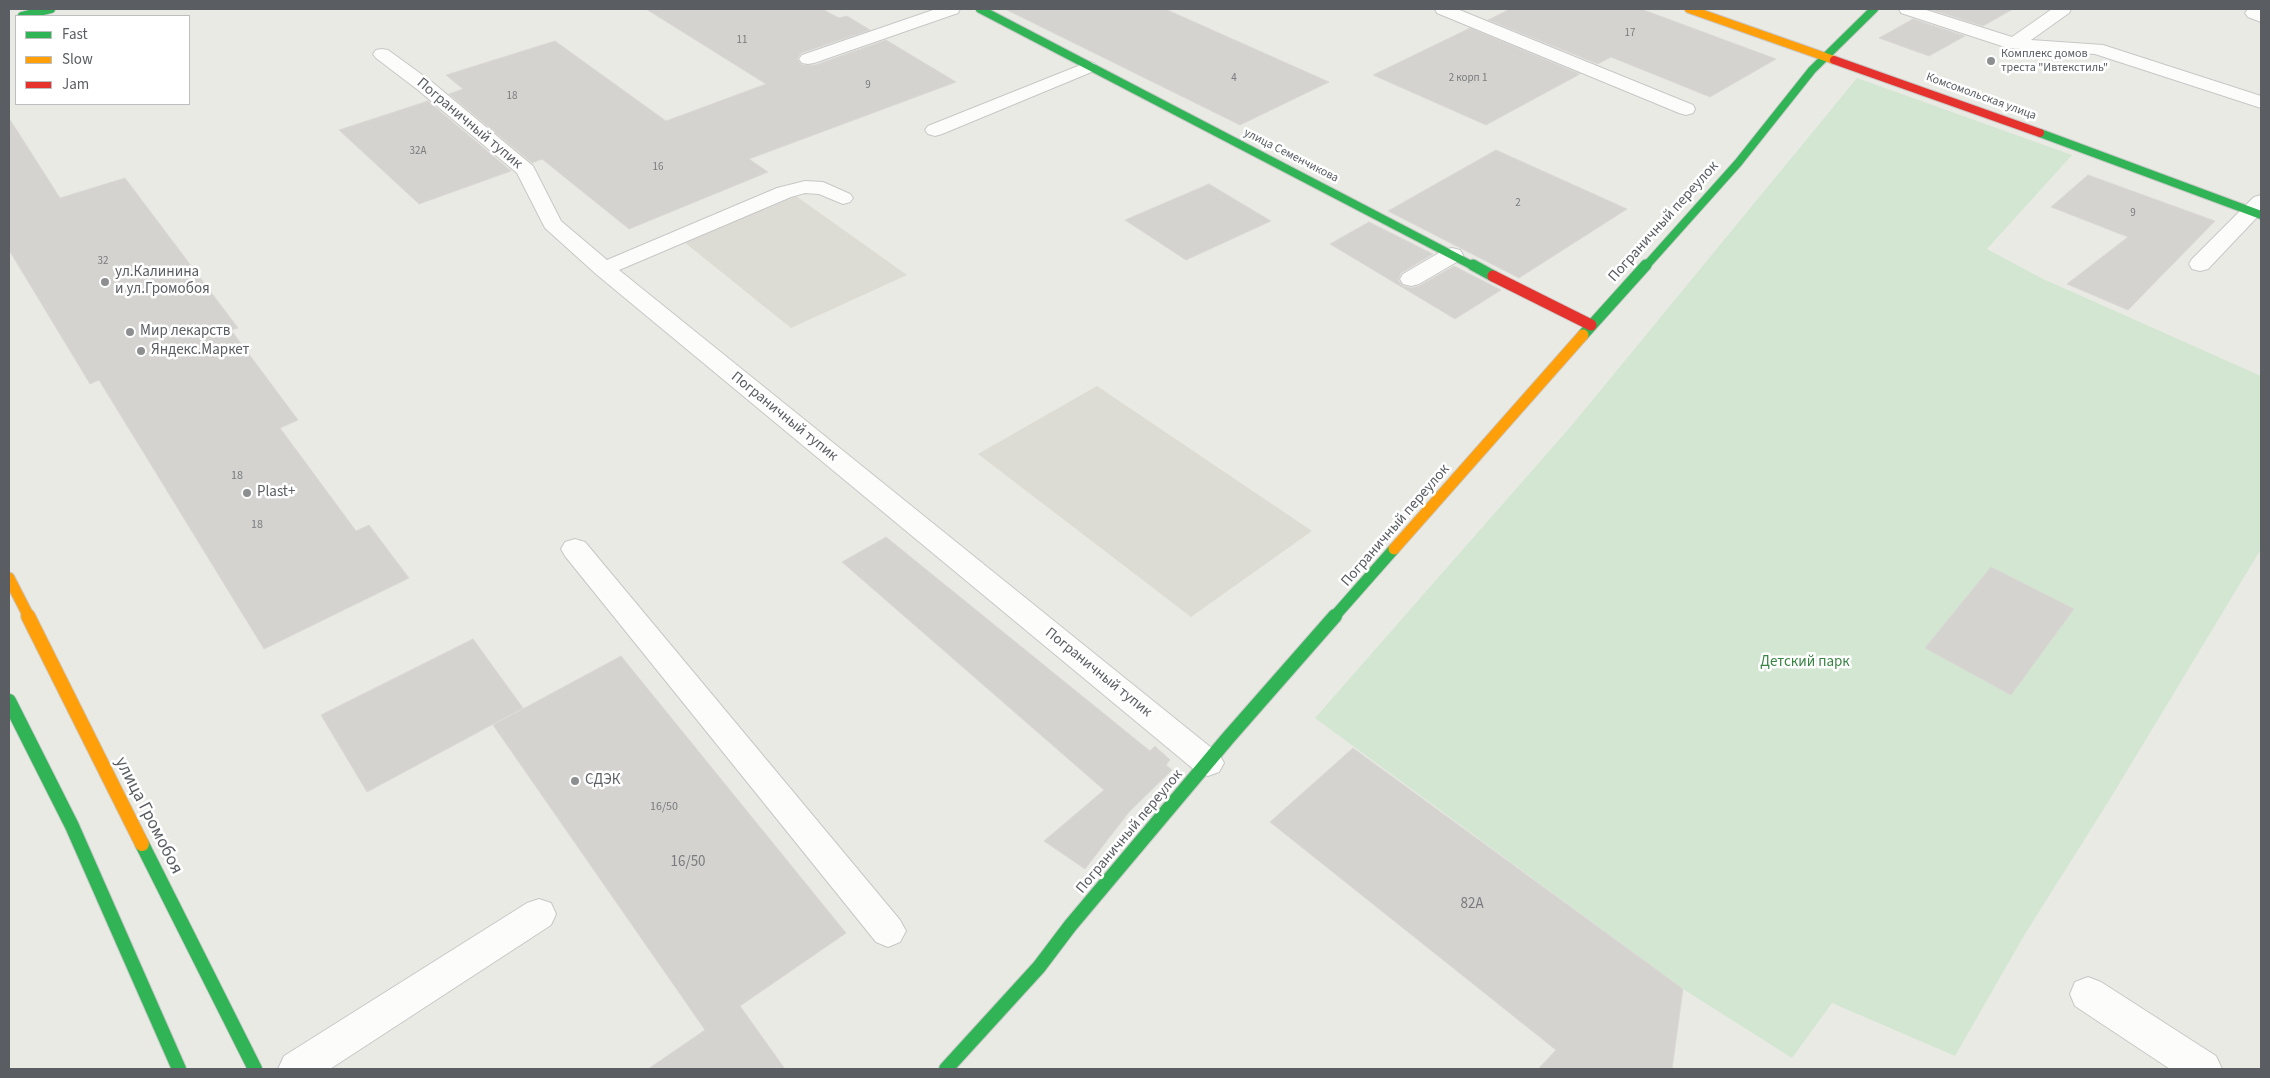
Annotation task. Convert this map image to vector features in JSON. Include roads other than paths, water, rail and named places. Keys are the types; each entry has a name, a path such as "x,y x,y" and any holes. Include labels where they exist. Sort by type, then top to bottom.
{"street":[{"path":"26,15 51,9"},
{"name":"улица Семенчикова","path":"980,9 1088,67 1452,255 1592,325"},
{"name":"Комсомольская улица","path":"1690,9 2258,209"},
{"name":"Пограничный переулок","path":"946,1069 1039,967 1070,926 1208,763 1592,325 1738,163 1812,70 1874,9"},
{"name":"улица Громобоя","path":"9,578 255,1069"},
{"path":"9,701 72,826 179,1069"}],"lane":[{"path":"808,59 952,9"},
{"path":"1443,9 1686,109"},
{"path":"1907,9 2014,44 2097,49 2261,102"},
{"path":"2014,44 2063,9"},
{"name":"Пограничный тупик","path":"382,54 425,86 526,170 552,224 604,269 1208,763"},
{"path":"935,130 1088,67"},
{"path":"604,269 784,192 805,188 823,188 843,198"},
{"path":"2200,264 2258,209"},
{"path":"1411,279 1452,255"},
{"path":"575,548 888,931"},
{"path":"297,1069 539,914"},
{"path":"2088,994 2203,1069"}],"place":[{"name":"Комплекс домов треста \"Ивтекстиль\"","path":"1991,61"},
{"name":"ул.Калинина и ул.Громобоя","path":"105,282"},
{"name":"Мир лекарств","path":"130,332"},
{"name":"Яндекс.Маркет","path":"141,351"},
{"name":"Plast+","path":"247,493"},
{"name":"СДЭК","path":"575,781"}],"park label":[{"name":"Детский парк","path":"1805,663"}]}
